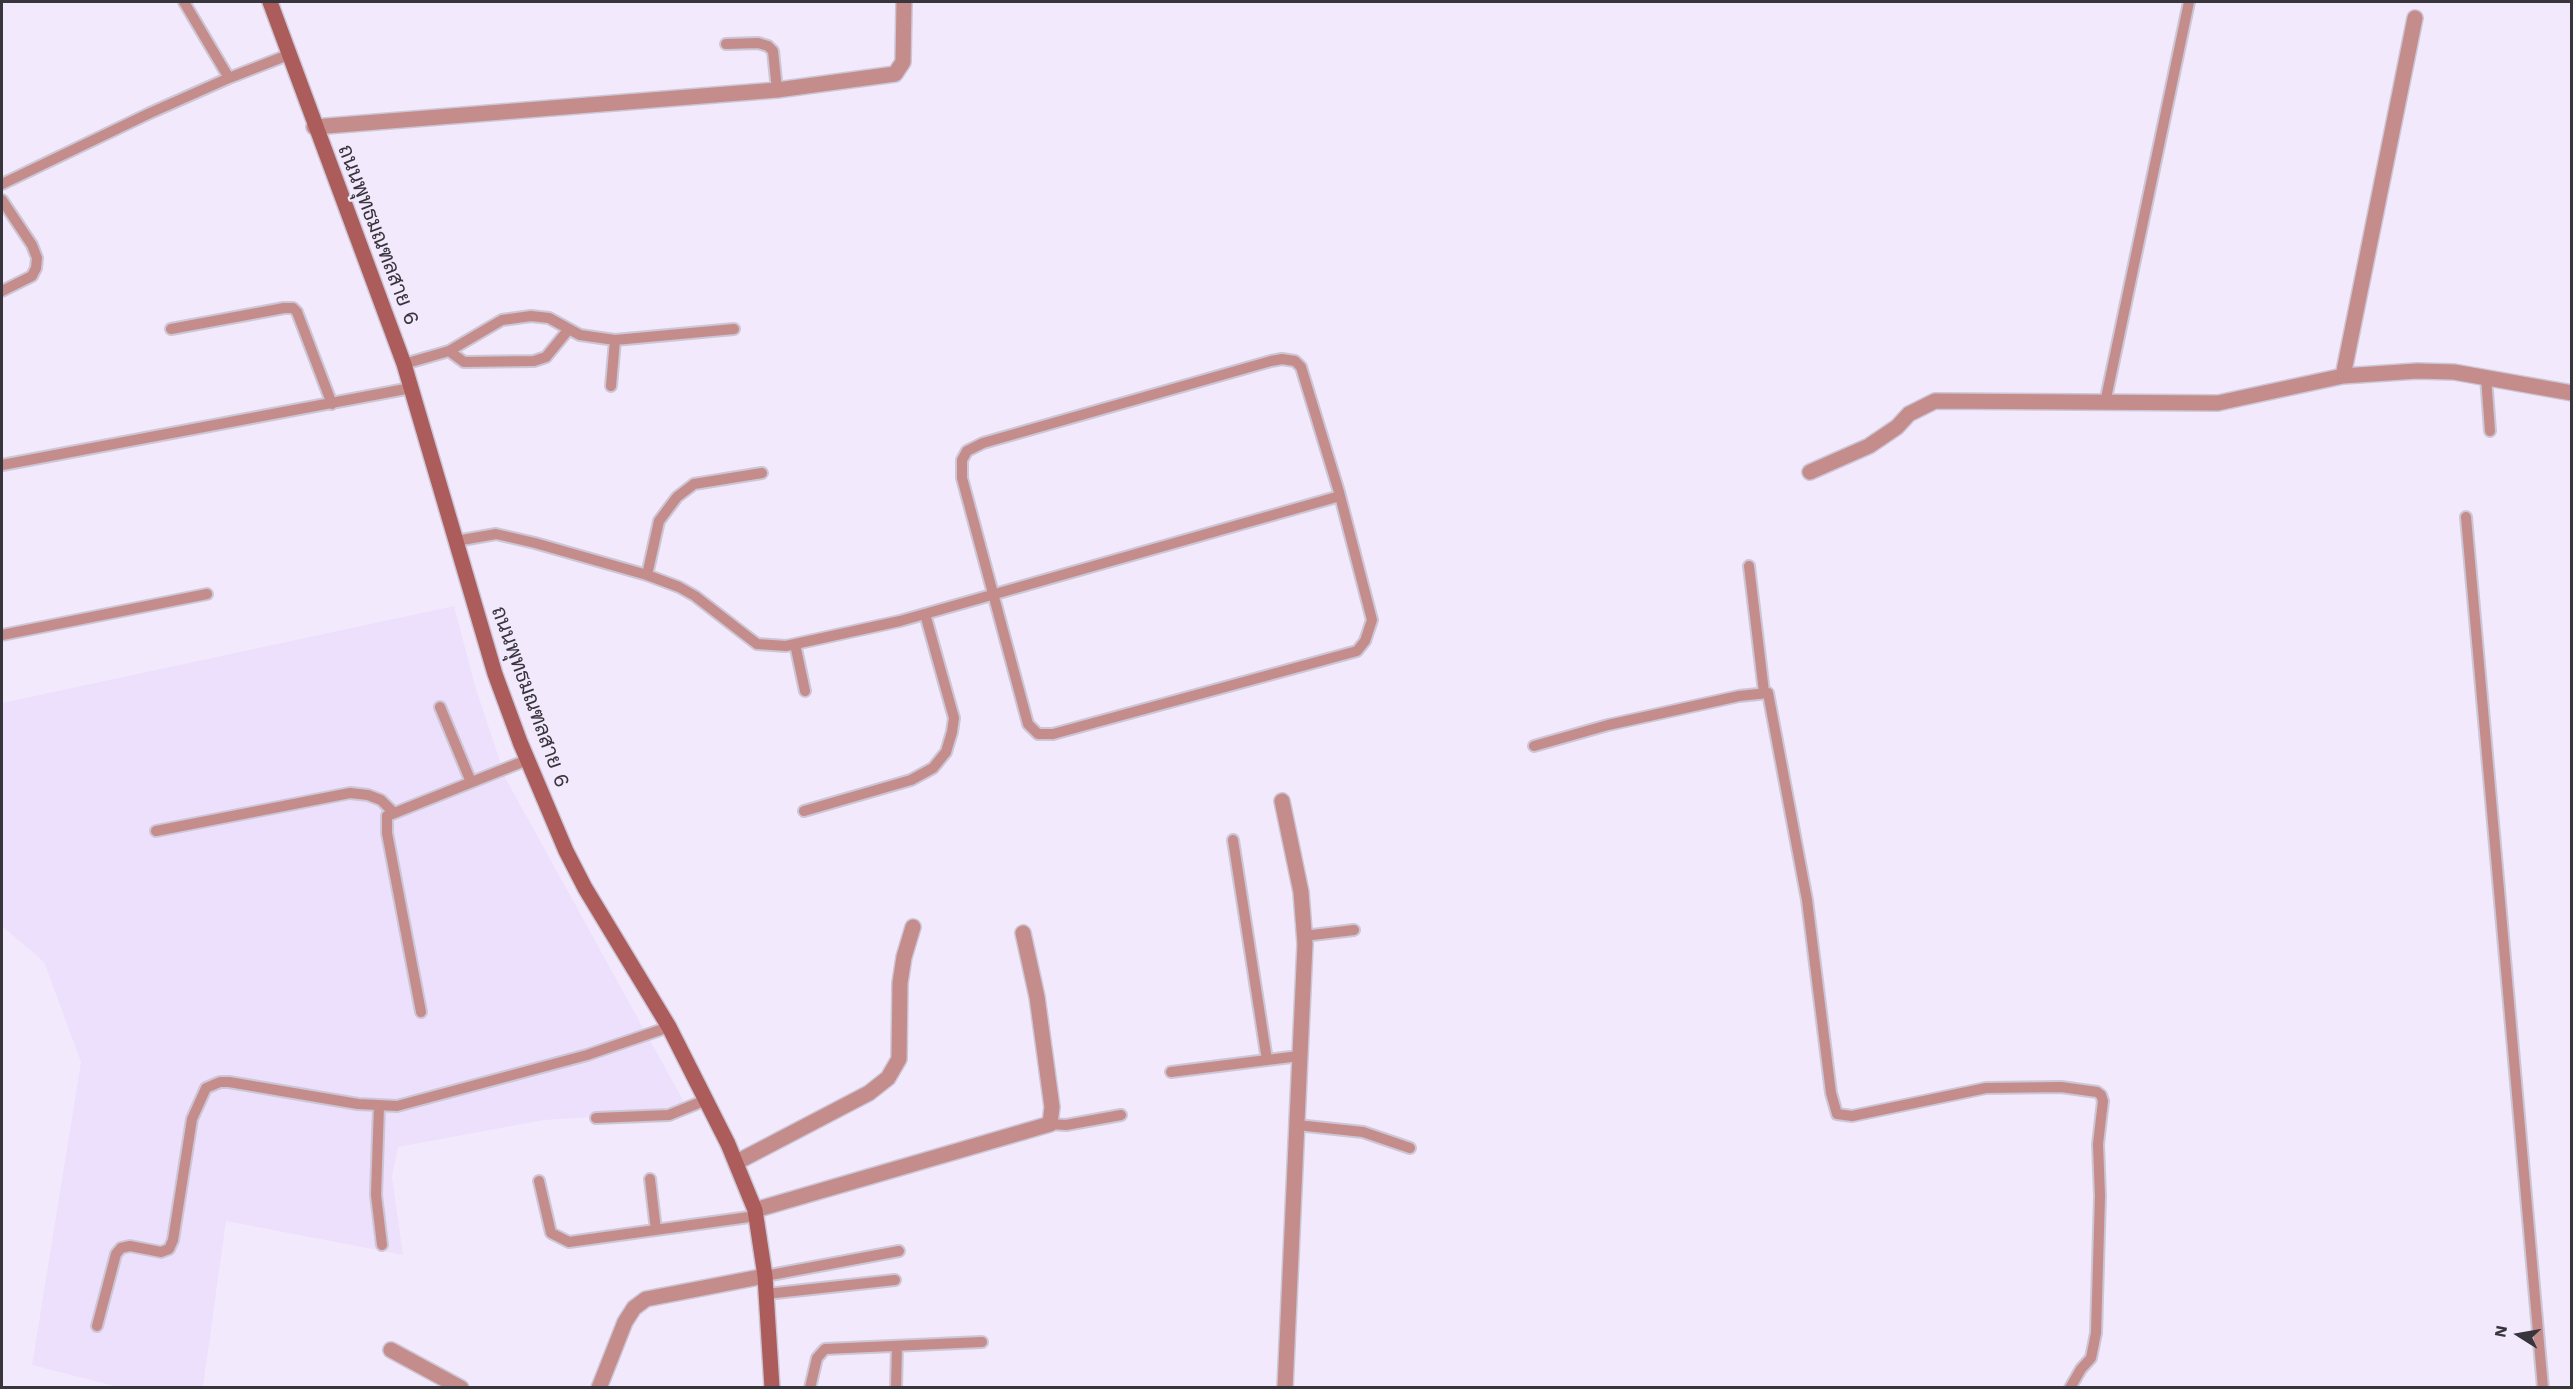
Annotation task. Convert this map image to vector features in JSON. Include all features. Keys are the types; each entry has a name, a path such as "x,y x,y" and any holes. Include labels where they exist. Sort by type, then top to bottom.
{"main road":[{"name":"ถนนพุทธมณฑลสาย 6","path":"270,2 314,127 404,364 495,674 527,760 566,851 585,888 669,1027 737,1162 755,1213 765,1276 772,1388"}],"street":[{"path":"314,127 777,90 896,74 903,62 904,2"},
{"path":"2343,376 2415,18"},
{"path":"1810,472 1877,441 1897,427 1909,414 1935,401 2218,403 2343,376 2416,371 2454,372 2487,385 2571,393"},
{"path":"1282,801 1301,892 1304,936 1298,1125 1285,1388"},
{"path":"737,1162 869,1093 888,1078 899,1059 900,983 912,927"},
{"path":"755,1213 1050,1124 1052,1107 1037,998 1023,933"},
{"path":"599,1388 625,1322 634,1308 646,1299 765,1276"},
{"path":"392,1350 461,1388"}],"lane":[{"path":"184,2 229,78"},
{"path":"2105,403 2189,2"},
{"path":"726,44 759,43 768,46 773,51 777,90"},
{"path":"2,184 229,78 288,55"},
{"path":"2,200 32,245 37,258 32,276 2,291"},
{"path":"171,329 284,308 293,309 297,312 332,404"},
{"path":"404,364 449,351 501,320 531,316 549,318 580,335 615,340 734,330"},
{"path":"449,351 464,362 534,361 546,357 569,329"},
{"path":"611,386 615,340"},
{"path":"1271,360 1295,361 1301,368 1340,496 1372,620 1370,631 1357,651 1045,735 1038,734 1028,724 962,478 962,460 967,451 983,443 1271,360"},
{"path":"2487,385 2490,431"},
{"path":"2,465 411,388"},
{"path":"647,575 659,521 677,497 694,484 701,482 762,473"},
{"path":"456,541 496,534 647,575 679,587 695,596 757,644 786,646 925,614 1340,496"},
{"path":"2466,518 2543,1388"},
{"path":"1749,566 1764,692"},
{"path":"2,635 207,594"},
{"path":"804,811 911,780 933,768 946,752 954,718 925,614"},
{"path":"795,644 805,691"},
{"path":"1534,746 1608,725 1768,693 1807,900 1831,1093 1837,1114 1852,1116 1986,1088 2061,1087 2097,1092 2101,1095 2103,1101 2098,1144 2100,1196 2096,1332 2091,1359 2081,1369 2070,1388"},
{"path":"441,707 471,782"},
{"path":"421,1012 387,833 387,816 527,760"},
{"path":"156,831 350,793 368,795 381,800 393,812"},
{"path":"1233,840 1267,1060"},
{"path":"1304,936 1354,930"},
{"path":"97,1326 116,1254 121,1248 130,1246 161,1252 169,1249 173,1240 192,1119 206,1088 220,1082 229,1082 379,1106 397,1106 587,1055 669,1027"},
{"path":"1171,1072 1299,1056"},
{"path":"596,1118 669,1115 707,1102"},
{"path":"379,1106 376,1185 382,1245"},
{"path":"1050,1124 1066,1125 1121,1115"},
{"path":"1298,1125 1363,1132 1410,1148"},
{"path":"650,1179 656,1230"},
{"path":"539,1181 551,1233 557,1239 568,1242 755,1213"},
{"path":"765,1276 899,1251"},
{"path":"766,1294 896,1280"},
{"path":"810,1388 817,1358 825,1348 982,1342"},
{"path":"896,1388 897,1346"}],"shaded area":[{"path":"454,606 476,689 506,779 689,1111 544,1120 398,1147 392,1177 403,1255 226,1221 203,1387 118,1387 32,1365 81,1062 44,962 2,926 2,703"}]}
